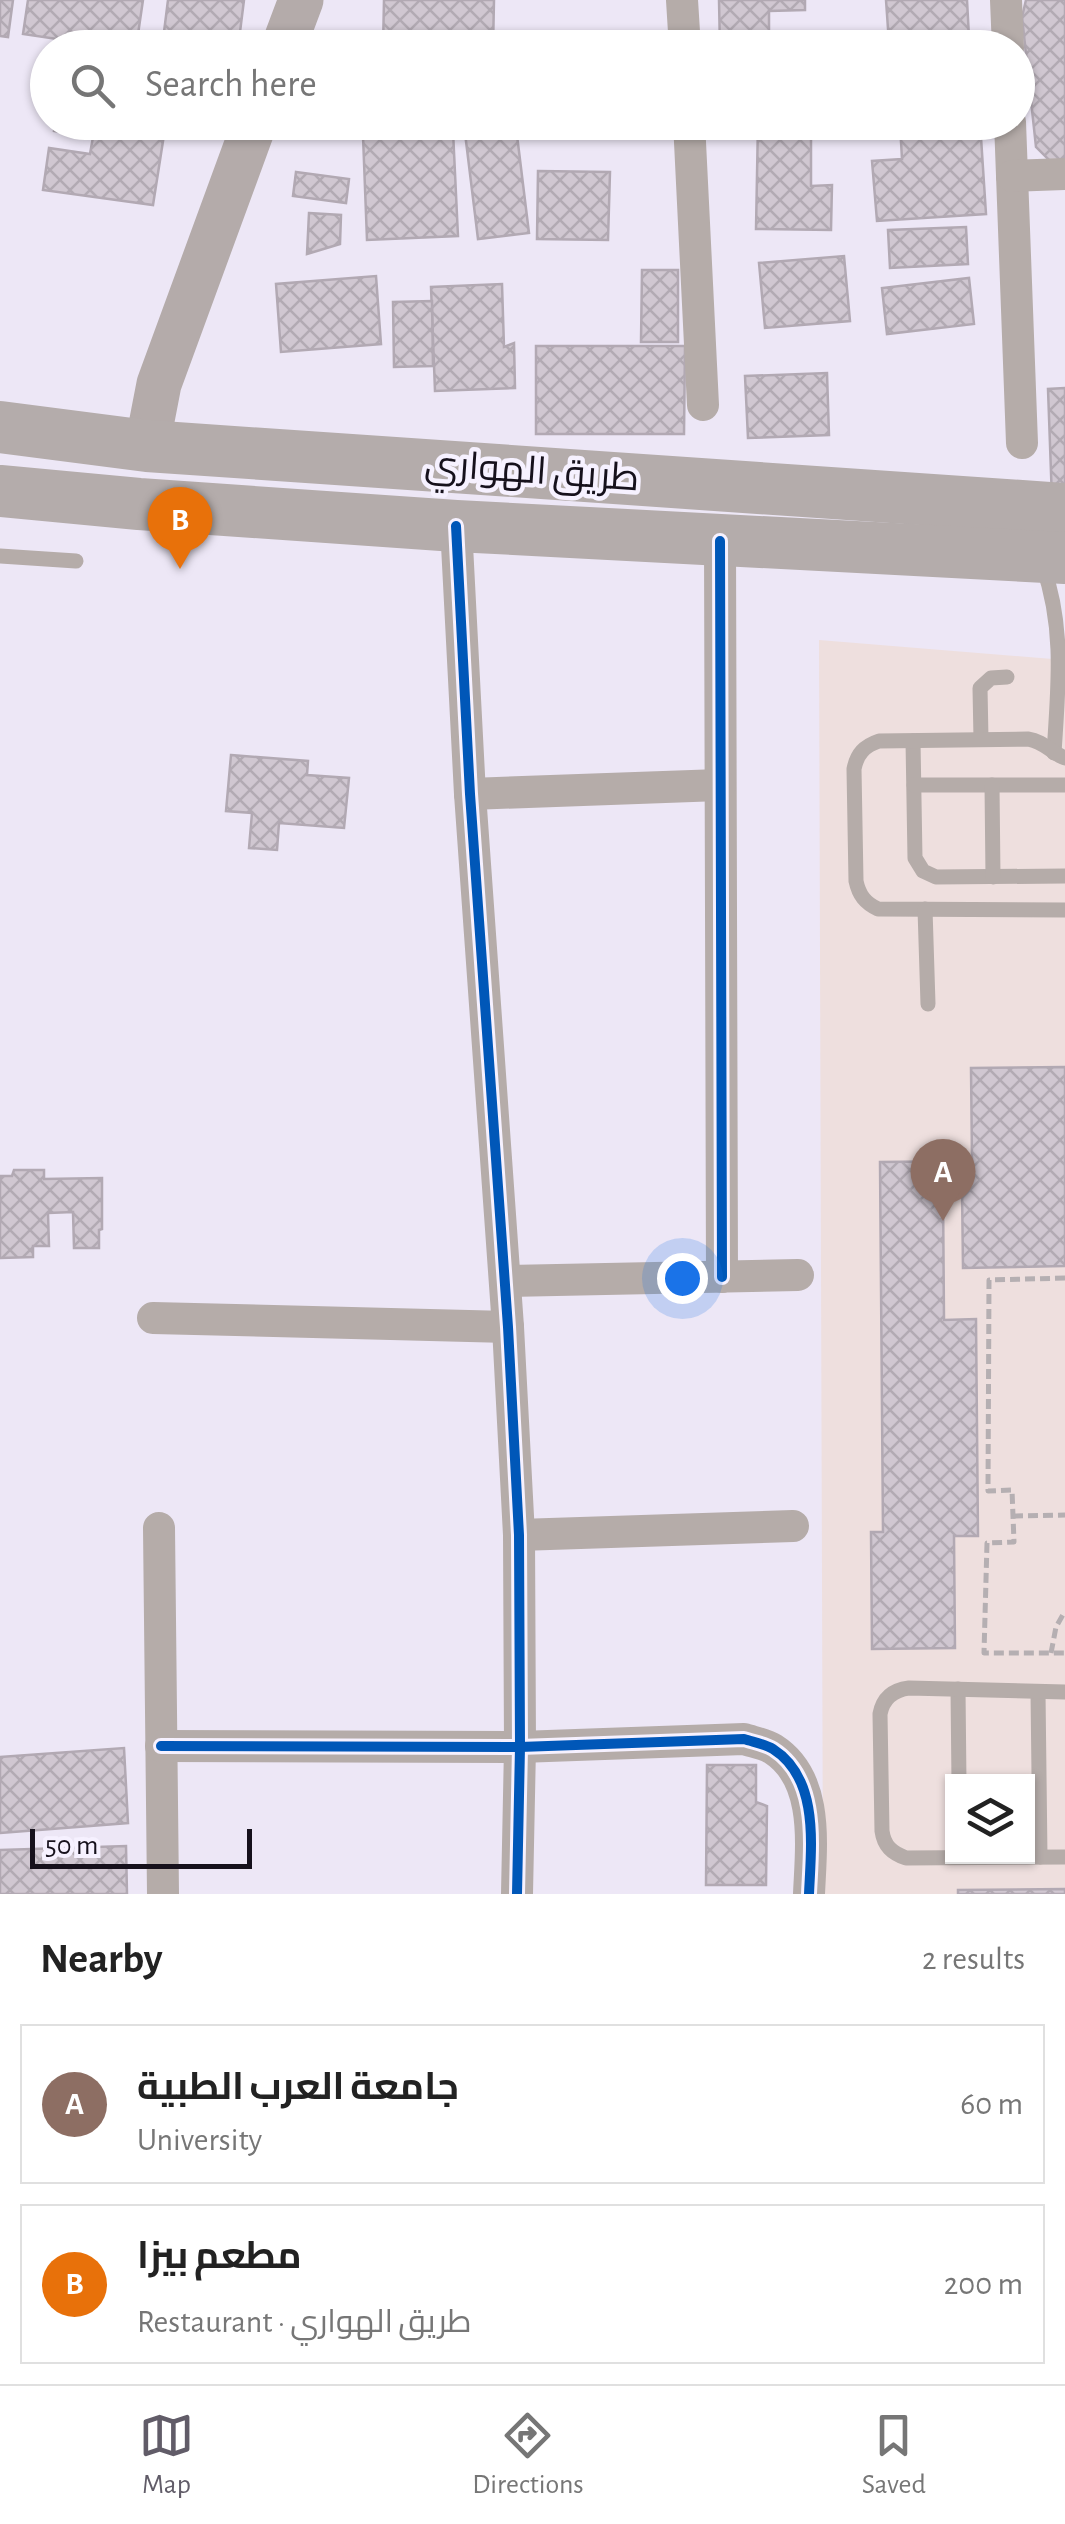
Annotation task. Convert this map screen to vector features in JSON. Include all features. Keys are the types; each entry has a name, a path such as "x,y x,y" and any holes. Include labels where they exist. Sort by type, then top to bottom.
{"highway":[{"name":"طريق الهواري","path":"0,427 147,446 1065,508"},
{"name":"طريق الهواري","path":"0,491 456,526 1053,558"}],"main road":[{"path":"290,30 301,0"},
{"path":"147,446 159,384 248,140"}],"street":[{"path":"682,0 684,30"},
{"path":"1006,0 1007,30"},
{"path":"690,140 704,405"},
{"path":"1011,140 1022,443"},
{"path":"1012,176 1065,174"},
{"path":"456,526 519,1535 517,1894"},
{"path":"720,540 722,1276"},
{"path":"470,794 720,785"},
{"path":"505,1281 798,1275"},
{"path":"153,1318 508,1327"},
{"path":"519,1535 793,1526"},
{"path":"158,1528 163,1894"},
{"path":"161,1746 520,1746 744,1738 772,1748 791,1764 803,1790 812,1824 809,1894"}],"lane":[{"path":"0,556 76,561"},
{"path":"1053,558 1062,682 1060,756"},
{"path":"980,740 980,688 990,678 1008,677"},
{"path":"1060,756 1036,740 870,744 856,759 854,769 856,881 863,900 878,909 1065,910"},
{"path":"913,741 915,858 922,871 936,876 1065,876"},
{"path":"914,785 1065,785"},
{"path":"992,785 993,876"},
{"path":"925,909 928,1004"},
{"path":"945,1857 906,1858 889,1849 884,1841 882,1706 886,1699 900,1690 1065,1692"},
{"path":"958,1690 959,1774"},
{"path":"1038,1692 1040,1857"},
{"path":"1035,1857 1065,1857"}],"path":[{"path":"1065,1278 990,1280 988,1491 1012,1490 1014,1542 988,1543 984,1653 1065,1653"},
{"path":"1012,1516 1065,1516"},
{"path":"1051,1653 1056,1626 1065,1611"}],"shaded area":[{"path":"819,640 1065,660 1065,1894 823,1894"}],"building":[{"path":"0,0 13,0 8,37 0,36"},
{"path":"28,0 143,0 139,30 30,30 30,35 23,34"},
{"path":"168,0 244,0 240,30 164,30"},
{"path":"384,0 494,0 493,30 383,30"},
{"path":"719,0 805,0 805,10 769,11 769,30 720,30"},
{"path":"886,0 967,0 969,30 888,30"},
{"path":"1026,0 1065,0 1065,159 1050,161 1036,147 1035,30 1023,30"},
{"path":"92,140 163,140 153,205 43,190 49,148 90,154"},
{"path":"363,140 453,140 458,236 367,240"},
{"path":"466,140 518,140 529,233 478,239"},
{"path":"758,140 811,140 811,186 832,185 831,230 756,229"},
{"path":"901,140 981,140 986,214 877,221 872,161 902,159"},
{"path":"538,171 610,172 608,240 537,239"},
{"path":"296,172 349,179 346,203 293,196"},
{"path":"309,213 341,215 340,244 307,254"},
{"path":"966,227 968,264 890,268 888,230"},
{"path":"844,256 850,321 765,328 759,263"},
{"path":"642,270 678,270 678,342 641,342"},
{"path":"376,276 381,344 281,352 276,284"},
{"path":"969,278 974,324 887,334 882,288"},
{"path":"502,284 504,347 514,343 515,388 435,391 431,287"},
{"path":"432,301 433,366 394,367 393,302"},
{"path":"536,346 685,346 684,434 536,434"},
{"path":"827,373 829,435 748,438 745,376"},
{"path":"1065,388 1065,500 1052,500 1048,389"},
{"path":"231,755 308,761 307,775 349,778 344,828 279,823 277,850 249,848 252,813 226,811"},
{"path":"1065,1067 1065,1266 963,1268 962,1189 943,1189 944,1320 976,1319 978,1536 954,1536 955,1648 872,1649 871,1532 883,1532 880,1162 972,1161 971,1068"},
{"path":"14,1170 44,1170 44,1179 102,1178 99,1248 74,1248 73,1212 48,1213 49,1246 33,1246 33,1257 0,1258 0,1176 12,1176"},
{"path":"124,1748 128,1823 0,1833 0,1757"},
{"path":"707,1765 756,1765 756,1802 767,1806 766,1885 706,1885"},
{"path":"126,1846 127,1894 0,1894 0,1850"},
{"path":"1065,1889 1065,1894 958,1894 958,1890"}],"cycle path":[{"path":"456,526 519,1535 517,1894"},
{"path":"720,541 722,1277"},
{"path":"161,1746 520,1747 744,1739 773,1749 799,1778 806,1796 811,1835 809,1894"}],"place":[{"name":"مطعم بيزا","path":"180,569"},
{"name":"جامعة العرب الطبية","path":"943,1221"}]}
